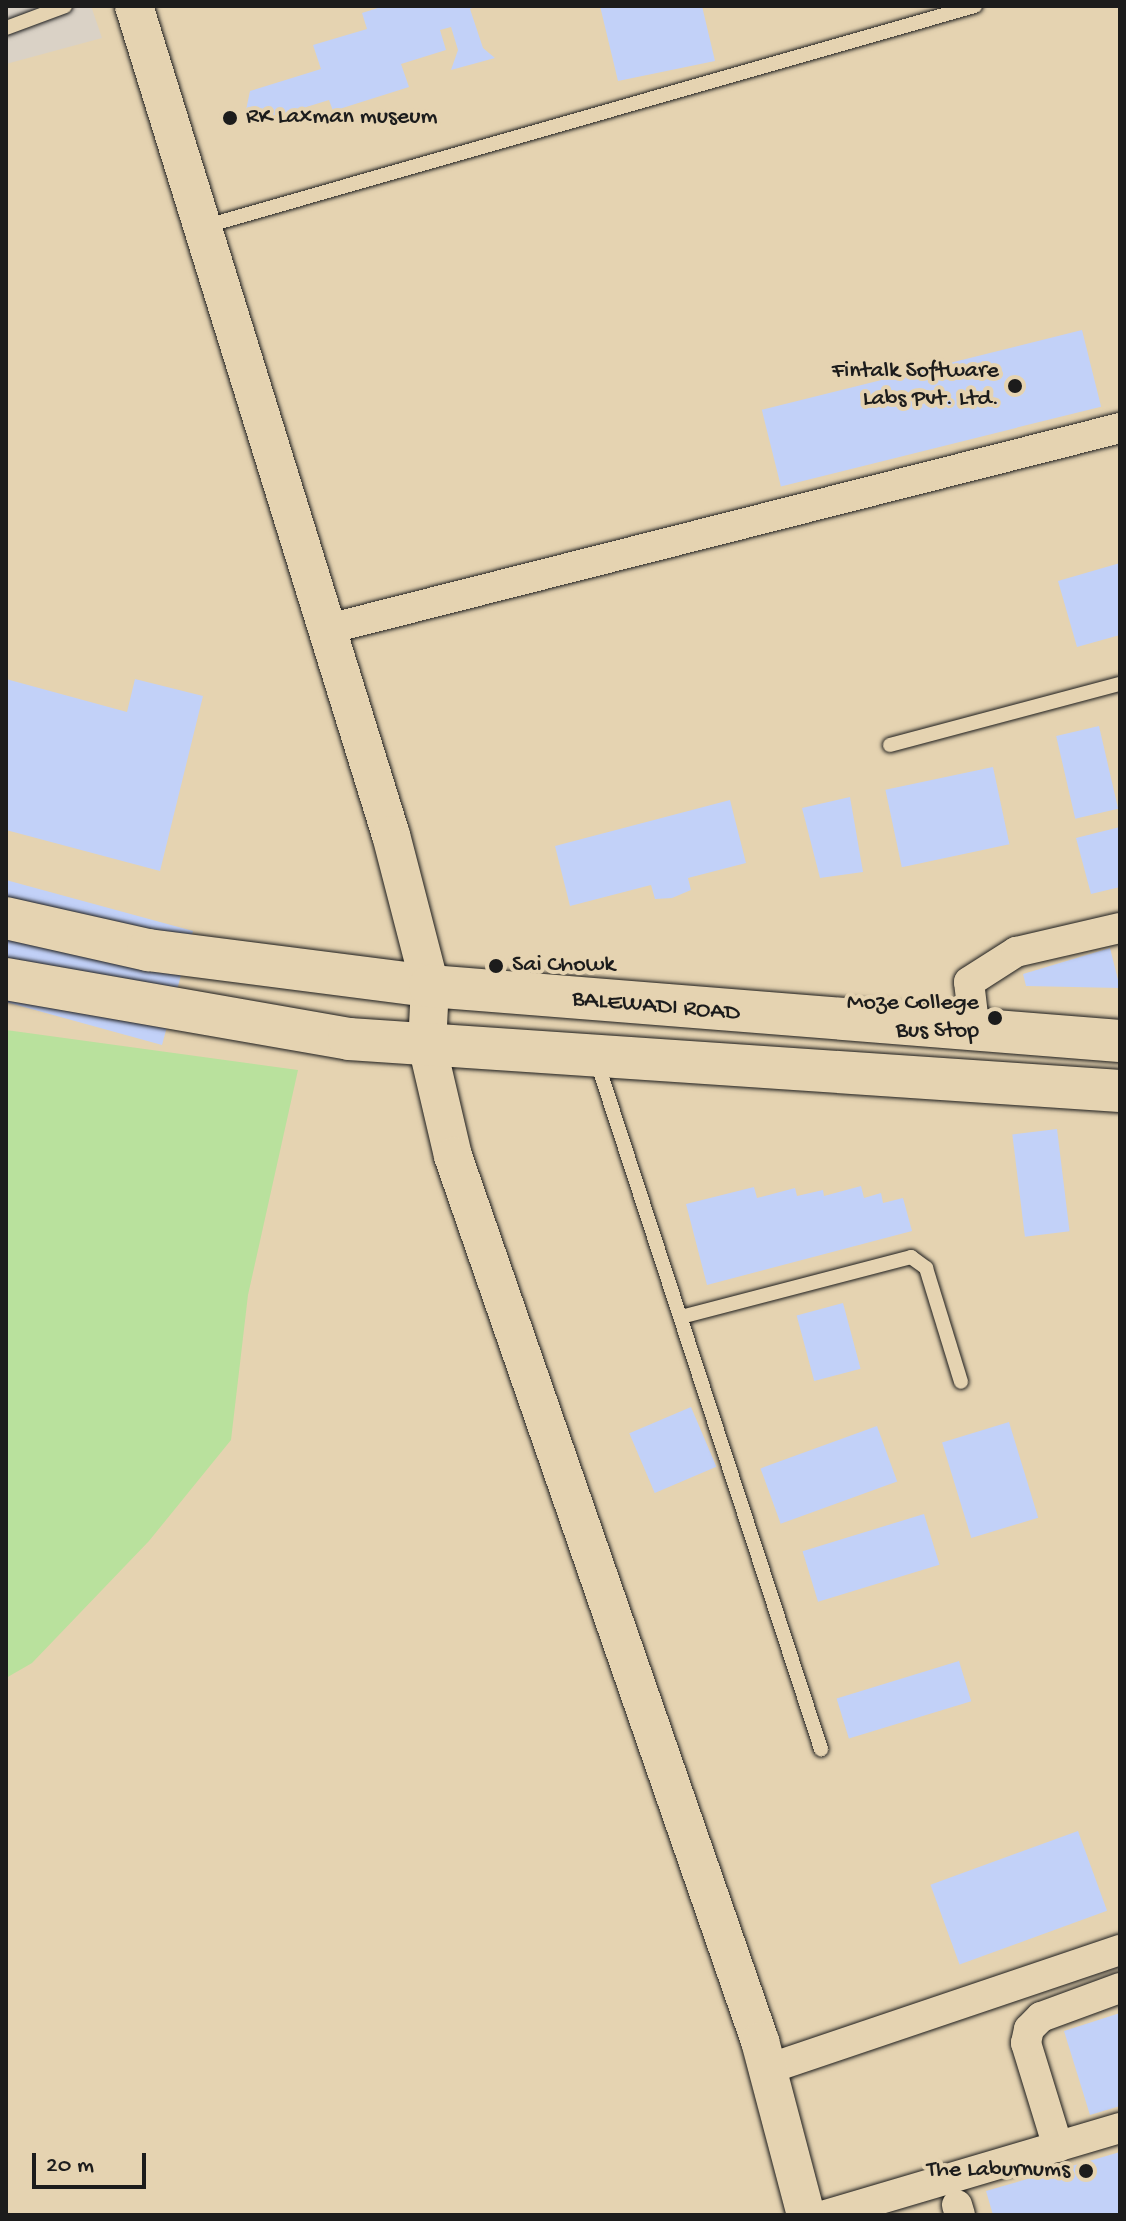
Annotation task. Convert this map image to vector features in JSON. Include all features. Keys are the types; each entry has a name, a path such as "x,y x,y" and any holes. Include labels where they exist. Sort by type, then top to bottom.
{"main road":[{"name":"BALEWADI ROAD","path":"6,918 148,950 430,986 975,1032 1120,1041"},
{"path":"6,979 137,1006 427,1045 1120,1091"}],"street":[{"path":"134,6 328,629 430,986 427,1045 453,1156 768,2069 806,2215"},
{"path":"328,629 1120,428"},
{"path":"975,1032 969,982 1016,952 1120,928"},
{"path":"768,2069 1120,1950"},
{"path":"1058,2147 1026,2043 1029,2029 1041,2017 1120,1988"},
{"path":"826,2215 1120,2128"}],"lane":[{"path":"6,28 65,6"},
{"path":"201,228 975,6"},
{"path":"890,745 1120,684"},
{"path":"595,1058 821,1749"},
{"path":"681,1317 911,1257 926,1268 961,1382"}],"shaded area":[{"path":"6,6 91,6 102,38 6,64"}],"green space":[{"path":"6,1030 298,1070 248,1295 231,1440 149,1541 32,1663 6,1678"}],"building":[{"path":"384,6 476,6 470,9 483,48 495,58 451,70 458,50 451,27 440,30 446,50 401,64 409,87 333,111 329,100 261,121 246,110 250,91 321,69 313,45 367,29 362,13"},
{"path":"600,6 702,6 715,61 618,81"},
{"path":"1082,330 1101,407 781,486 762,410"},
{"path":"1120,563 1120,635 1077,647 1058,581"},
{"path":"6,679 127,712 135,679 203,696 160,871 6,830"},
{"path":"1099,726 1118,809 1075,819 1056,736"},
{"path":"993,767 1009,844 902,867 885,790"},
{"path":"850,797 863,872 820,878 802,808"},
{"path":"730,800 746,863 688,878 691,890 672,898 655,899 651,885 570,906 555,846"},
{"path":"1120,827 1120,887 1091,894 1076,838"},
{"path":"6,880 193,931 162,1045 6,1002"},
{"path":"1110,948 1120,988 1026,986 1023,974"},
{"path":"1057,1129 1070,1231 1025,1237 1012,1134"},
{"path":"861,1186 864,1198 881,1193 883,1203 903,1198 912,1231 707,1285 686,1204 754,1187 757,1198 795,1188 797,1196 823,1190 824,1196"},
{"path":"843,1303 861,1369 814,1381 797,1315"},
{"path":"691,1407 716,1467 655,1493 629,1433"},
{"path":"1009,1422 1038,1518 971,1538 942,1442"},
{"path":"877,1426 897,1481 781,1524 760,1468"},
{"path":"924,1514 939,1565 818,1602 803,1551"},
{"path":"959,1661 971,1701 849,1739 837,1698"},
{"path":"1078,1831 1107,1911 960,1965 930,1885"},
{"path":"1120,2013 1120,2106 1090,2115 1064,2031"},
{"name":"The Laburnums","path":"1120,2152 1120,2215 993,2215 986,2191"}],"place":[{"name":"RK Laxman museum","path":"230,118"},
{"name":"Fintalk Software Labs Pvt. Ltd.","path":"1015,386"},
{"name":"Sai Chowk","path":"496,966"},
{"name":"Moze College Bus Stop","path":"995,1018"},
{"name":"The Laburnums","path":"1086,2171"}]}
